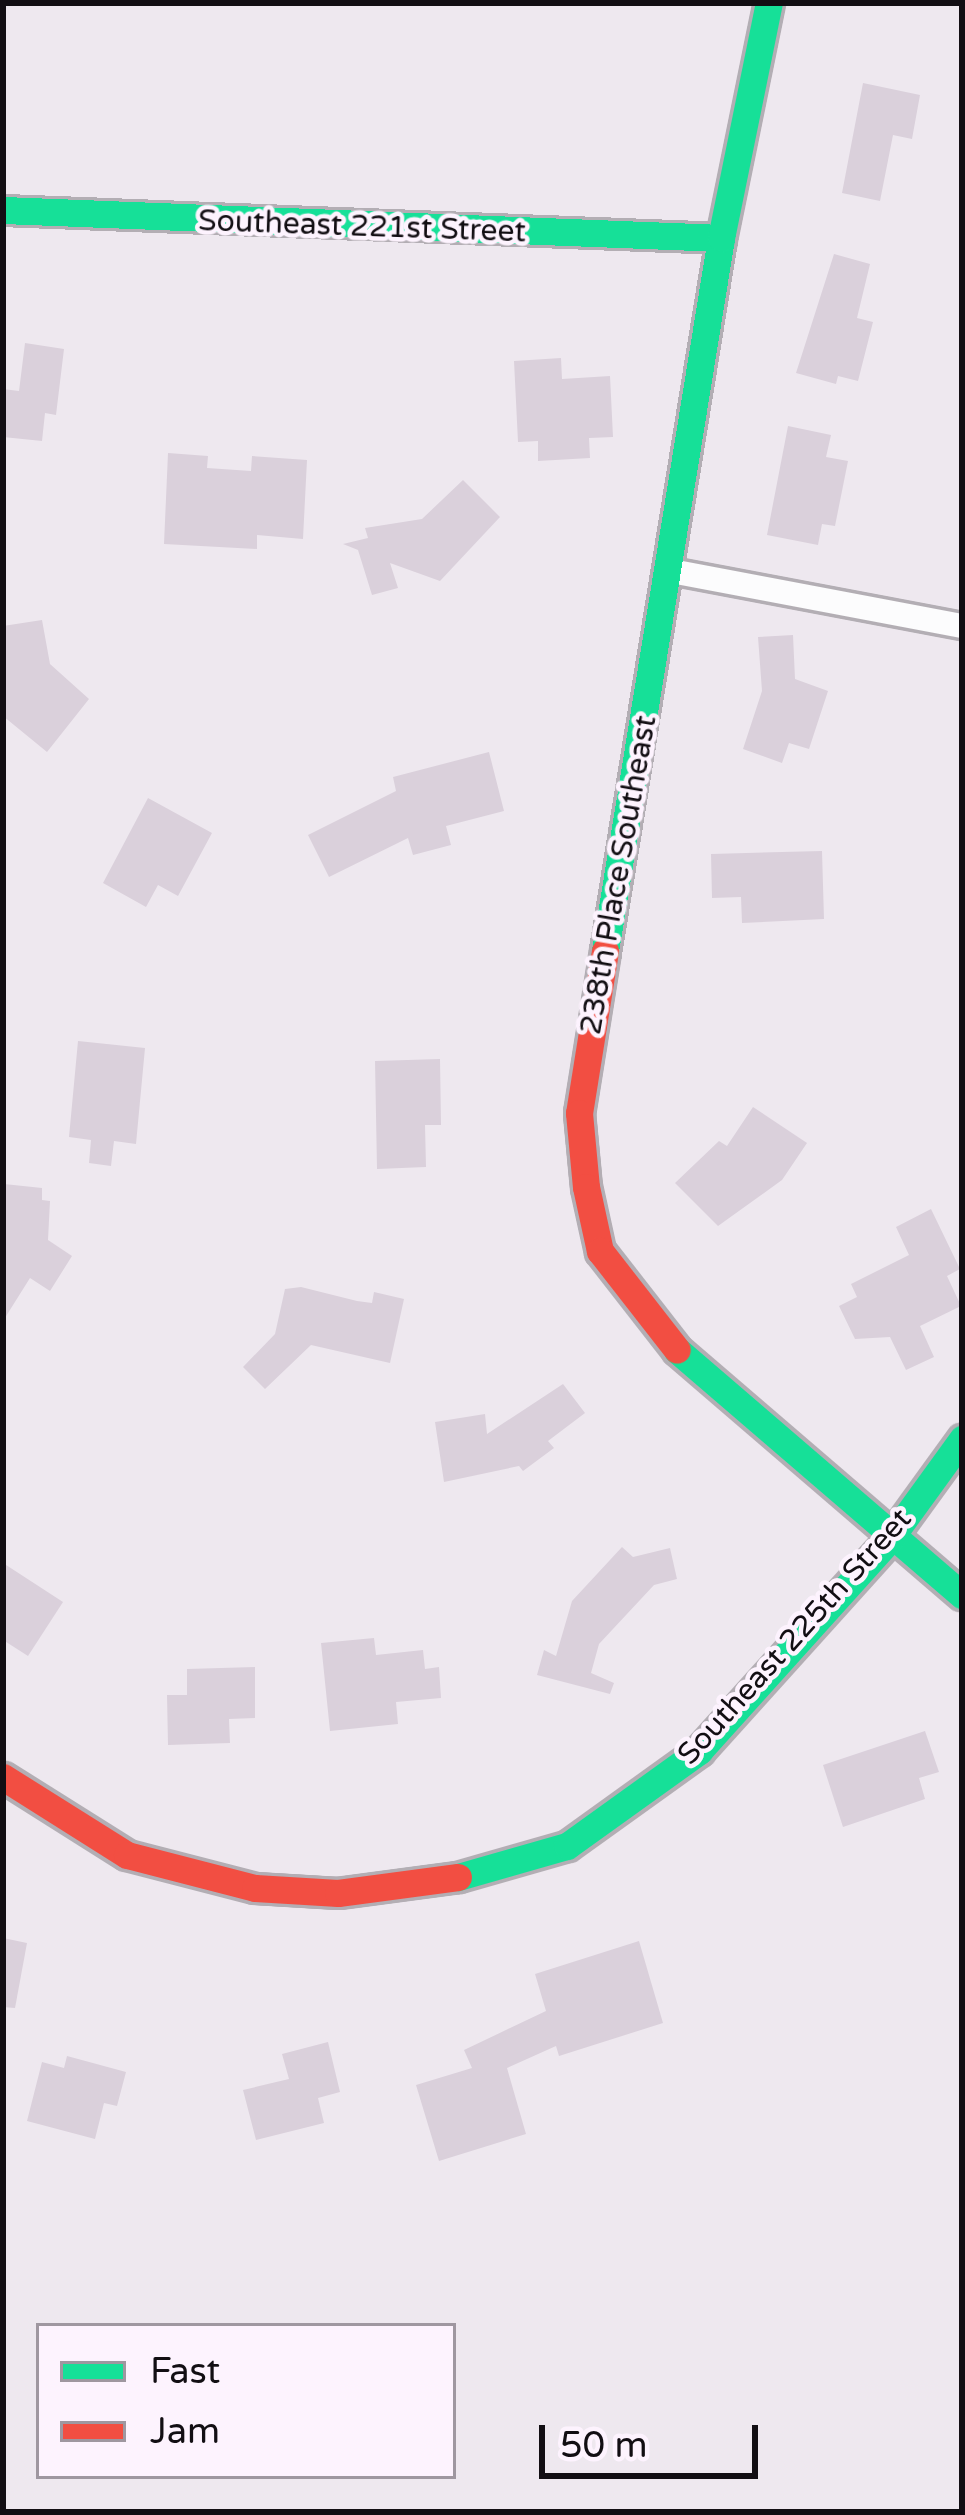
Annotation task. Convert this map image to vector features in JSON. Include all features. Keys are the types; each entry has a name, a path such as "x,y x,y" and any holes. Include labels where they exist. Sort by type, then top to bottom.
{"street":[{"name":"238th Place Southeast","path":"770,3 721,238 671,571 579,1113 600,1251 656,1334 889,1540 962,1595"},
{"name":"Southeast 221st Street","path":"3,210 721,238"},
{"path":"671,571 962,626"},
{"name":"Southeast 225th Street","path":"3,1778 127,1855 255,1888 338,1893 430,1885 568,1846 699,1751 889,1540 962,1438"}],"building":[{"path":"863,83 920,95 912,139 893,135 880,201 842,193"},
{"path":"834,254 870,264 857,318 873,322 858,381 838,376 836,384 796,373"},
{"path":"25,343 64,349 56,415 45,413 42,441 3,437 3,389 19,391"},
{"path":"561,358 562,379 610,376 613,437 589,438 590,458 538,461 538,441 518,442 514,361"},
{"path":"788,426 831,435 826,457 848,461 835,526 822,524 818,545 767,535"},
{"path":"168,453 208,456 207,468 251,471 252,456 307,460 303,539 257,535 257,549 164,544"},
{"path":"463,480 500,517 440,581 390,563 398,588 372,595 358,550 343,544 368,538 365,528 422,519"},
{"path":"42,620 50,664 89,699 47,752 3,716 3,626"},
{"path":"793,635 795,679 828,691 809,749 789,743 782,763 743,749 762,691 758,637"},
{"path":"489,752 504,811 446,826 451,845 413,855 408,838 329,877 308,835 396,791 393,777"},
{"path":"148,798 212,833 178,896 158,885 146,907 103,883"},
{"path":"822,851 824,919 742,923 741,897 712,898 711,854"},
{"path":"78,1041 145,1048 136,1144 114,1141 111,1166 89,1163 91,1140 69,1137"},
{"path":"440,1059 441,1125 425,1125 426,1167 377,1169 375,1061"},
{"path":"753,1107 807,1143 782,1180 718,1226 675,1183 719,1141 727,1146"},
{"path":"4,1184 42,1188 42,1200 50,1201 48,1240 72,1256 50,1291 30,1278 3,1321"},
{"path":"931,1209 960,1269 947,1276 961,1306 920,1326 934,1357 906,1370 890,1337 855,1339 839,1306 857,1297 851,1284 909,1255 896,1227"},
{"path":"301,1287 372,1303 374,1292 404,1299 390,1363 311,1345 265,1389 243,1367 275,1334 285,1289"},
{"path":"563,1384 585,1413 548,1441 554,1448 523,1471 519,1466 444,1482 435,1422 485,1414 487,1434"},
{"path":"622,1547 633,1557 670,1548 677,1579 654,1585 599,1644 591,1673 614,1683 610,1694 537,1675 544,1650 556,1656 572,1601"},
{"path":"3,1563 63,1602 28,1656 3,1640"},
{"path":"374,1638 376,1655 423,1650 425,1669 439,1667 441,1698 396,1702 398,1724 330,1731 321,1643"},
{"path":"255,1667 255,1718 229,1719 230,1743 168,1745 167,1695 187,1695 187,1669"},
{"path":"925,1731 939,1772 919,1778 925,1799 843,1827 823,1765"},
{"path":"3,1938 27,1943 15,2008 3,2007"},
{"path":"639,1941 663,2023 559,2056 556,2046 507,2068 526,2134 439,2161 416,2085 472,2068 464,2050 546,2011 535,1974"},
{"path":"328,2042 340,2092 318,2098 324,2123 256,2140 243,2090 289,2079 282,2054"},
{"path":"67,2056 126,2072 117,2106 104,2103 95,2139 27,2121 42,2062 64,2068"}],"traffic: fast":[{"path":"605,951 721,238 769,3"},
{"path":"3,210 721,238"},
{"path":"677,1350 962,1595"},
{"path":"458,1877 567,1846 699,1751 889,1540 962,1439"}],"traffic: jam":[{"path":"605,951 579,1113 586,1187 600,1251 677,1350"},
{"path":"3,1777 127,1855 255,1888 338,1893 458,1877"}]}
